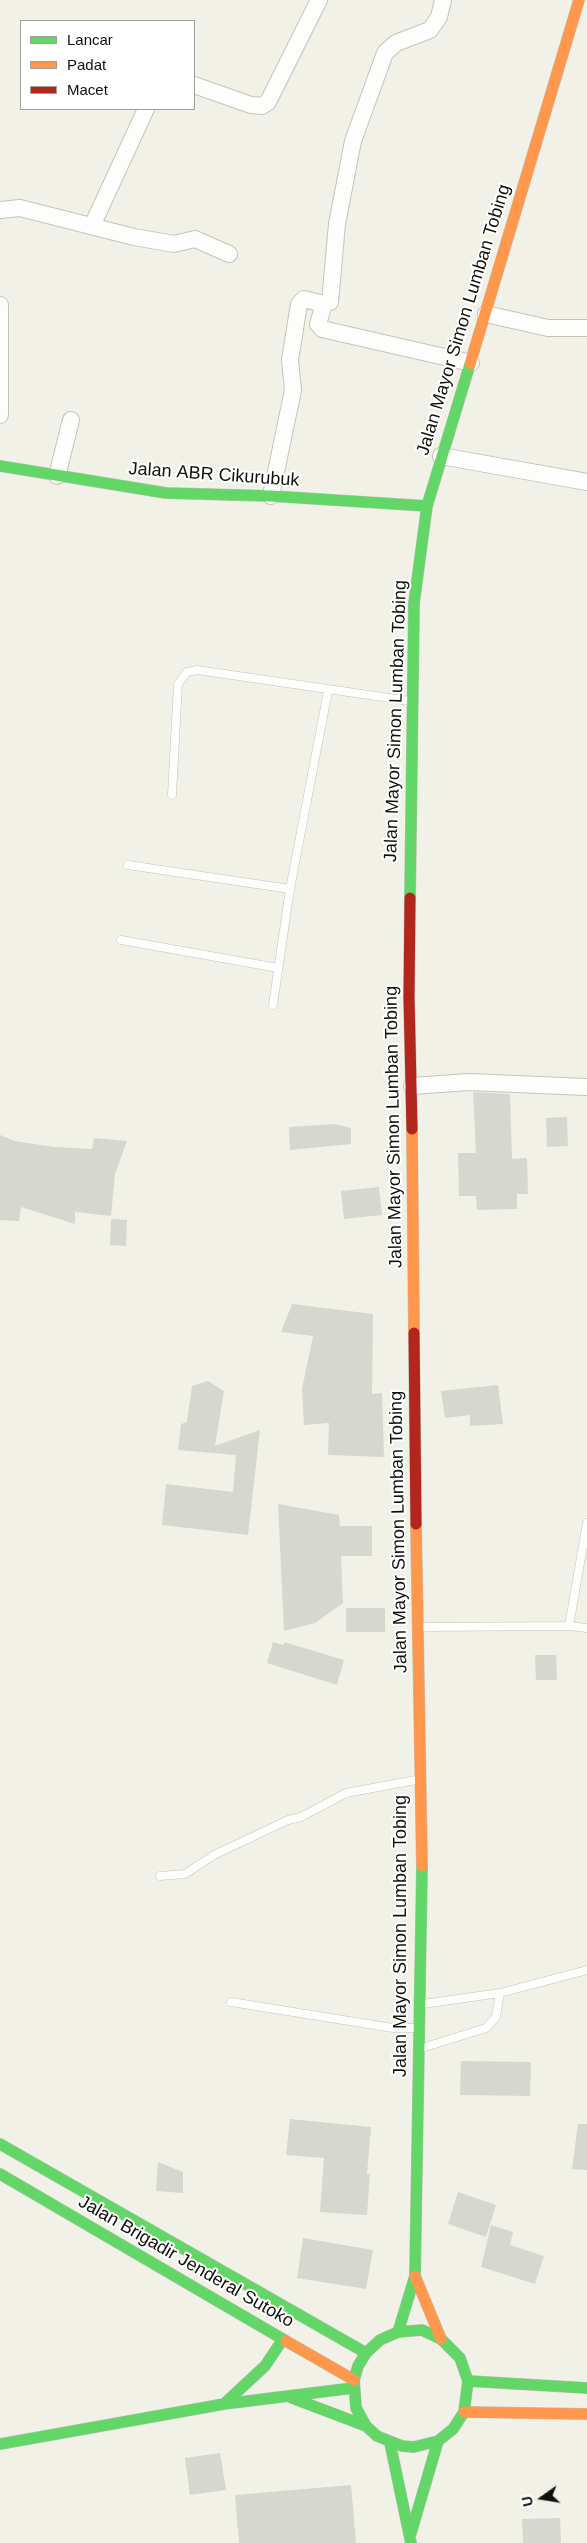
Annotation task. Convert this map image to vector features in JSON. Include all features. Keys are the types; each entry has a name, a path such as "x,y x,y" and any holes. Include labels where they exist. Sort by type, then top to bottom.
{"main road":[{"name":"Jalan Mayor Simon Lumban Tobing","path":"398,2332 415,2276 418,2193 418,2049 422,1854 414,1428 412,1086 409,977 414,603 427,506 579,0"},
{"name":"Jalan ABR Cikurubuk","path":"0,466 166,493 271,496 427,506"},
{"path":"0,2144 366,2353"},
{"name":"Jalan Brigadir Jenderal Sutoko","path":"0,2174 283,2339 353,2384"},
{"name":"Jalan Mayor Simon Lumban Tobing","path":"415,2276 440,2339"},
{"path":"422,2330 440,2339 460,2358 468,2381 464,2412 453,2429 438,2441 414,2447 390,2443 377,2436 366,2426 356,2408 353,2384 358,2366 366,2353 380,2340 398,2332 422,2330"},
{"path":"224,2404 265,2366 283,2339"},
{"path":"468,2381 587,2388"},
{"path":"0,2444 224,2404 290,2397 353,2384"},
{"path":"290,2397 366,2426"},
{"path":"464,2412 587,2414"},
{"path":"411,2539 438,2441"},
{"path":"390,2443 411,2539"}],"street":[{"path":"195,85 251,105 262,106 268,102 318,0"},
{"path":"271,496 293,390 290,360 299,304 304,300 324,304 330,302 337,224 353,141 385,53 396,42 430,30 439,17 443,0"},
{"path":"92,226 146,110"},
{"path":"0,210 20,208 174,244 195,239 228,254"},
{"path":"324,304 318,324 322,329 471,363"},
{"path":"0,305 0,416"},
{"path":"486,314 548,328 587,328"},
{"path":"57,476 71,420"},
{"path":"441,456 587,482"},
{"path":"412,1086 469,1082 587,1086"}],"lane":[{"path":"172,795 178,684 187,672 198,670 328,691 412,701"},
{"path":"273,1004 290,889 328,691"},
{"path":"128,865 290,889"},
{"path":"122,940 278,968"},
{"path":"569,1626 587,1523"},
{"path":"419,1627 569,1626 587,1628"},
{"path":"160,1876 185,1874 214,1855 288,1820 301,1817 346,1794 420,1780"},
{"path":"419,2004 500,1994 587,1970"},
{"path":"418,2049 486,2028 496,2016 500,1994"},
{"path":"231,2002 393,2028 419,2028"}],"building":[{"path":"473,1092 510,1094 512,1159 527,1158 528,1194 517,1194 517,1209 477,1210 476,1196 459,1196 458,1153 476,1153"},
{"path":"567,1117 568,1146 547,1147 546,1118"},
{"path":"335,1124 351,1128 351,1144 290,1150 289,1127"},
{"path":"394,1129 398,1129 398,1155 395,1155"},
{"path":"0,1135 15,1141 54,1147 92,1149 94,1138 127,1141 115,1174 111,1216 75,1212 75,1224 21,1207 19,1221 0,1220"},
{"path":"379,1187 382,1215 344,1219 341,1191"},
{"path":"111,1219 127,1220 126,1246 110,1245"},
{"path":"292,1304 373,1314 372,1394 382,1393 384,1457 328,1455 329,1423 304,1425 302,1389 313,1336 281,1332"},
{"path":"208,1381 224,1391 215,1446 260,1430 248,1535 162,1525 166,1484 233,1492 236,1455 178,1450 181,1424 187,1422 192,1386"},
{"path":"498,1385 503,1424 470,1426 470,1415 445,1418 441,1391"},
{"path":"278,1504 339,1515 340,1526 372,1526 372,1556 341,1556 343,1603 315,1623 284,1631"},
{"path":"346,1608 385,1608 385,1632 346,1632"},
{"path":"273,1642 284,1645 284,1642 344,1660 337,1685 267,1663"},
{"path":"535,1655 556,1655 557,1680 536,1680"},
{"path":"461,2061 531,2062 530,2096 460,2095"},
{"path":"290,2119 371,2127 367,2174 370,2174 367,2215 320,2212 324,2158 286,2155"},
{"path":"578,2124 587,2124 587,2170 572,2169"},
{"path":"158,2162 183,2172 183,2193 156,2191"},
{"path":"458,2192 496,2205 486,2237 448,2224"},
{"path":"491,2225 513,2232 510,2245 544,2256 535,2284 481,2267"},
{"path":"303,2238 373,2250 366,2289 297,2278"},
{"path":"220,2453 226,2490 190,2495 185,2458"},
{"path":"351,2485 356,2543 239,2543 235,2495"},
{"path":"560,2518 561,2543 523,2543 522,2519"}],"traffic: fast":[{"path":"410,898 414,603 427,506 470,364"},
{"path":"0,466 166,493 271,496 427,506"},
{"path":"398,2332 415,2276 422,1866"},
{"path":"0,2144 366,2353"},
{"path":"0,2174 286,2341"},
{"path":"422,2330 441,2339 460,2358 468,2381 464,2412 453,2429 438,2441 414,2447 402,2446 377,2436 366,2426 356,2408 354,2380 358,2366 366,2353 380,2340 398,2332 422,2330"},
{"path":"224,2404 265,2366 283,2339"},
{"path":"468,2381 587,2388"},
{"path":"0,2444 224,2404 353,2388"},
{"path":"292,2398 366,2426"},
{"path":"411,2533 438,2441"},
{"path":"390,2443 411,2543"}],"traffic: slow":[{"path":"470,364 579,0"},
{"path":"412,1129 414,1333"},
{"path":"416,1524 422,1866"},
{"path":"415,2276 441,2339"},
{"path":"286,2341 354,2380"},
{"path":"464,2412 587,2414"}],"traffic: jam":[{"path":"410,898 409,997 412,1129"},
{"path":"414,1333 416,1524"}]}
